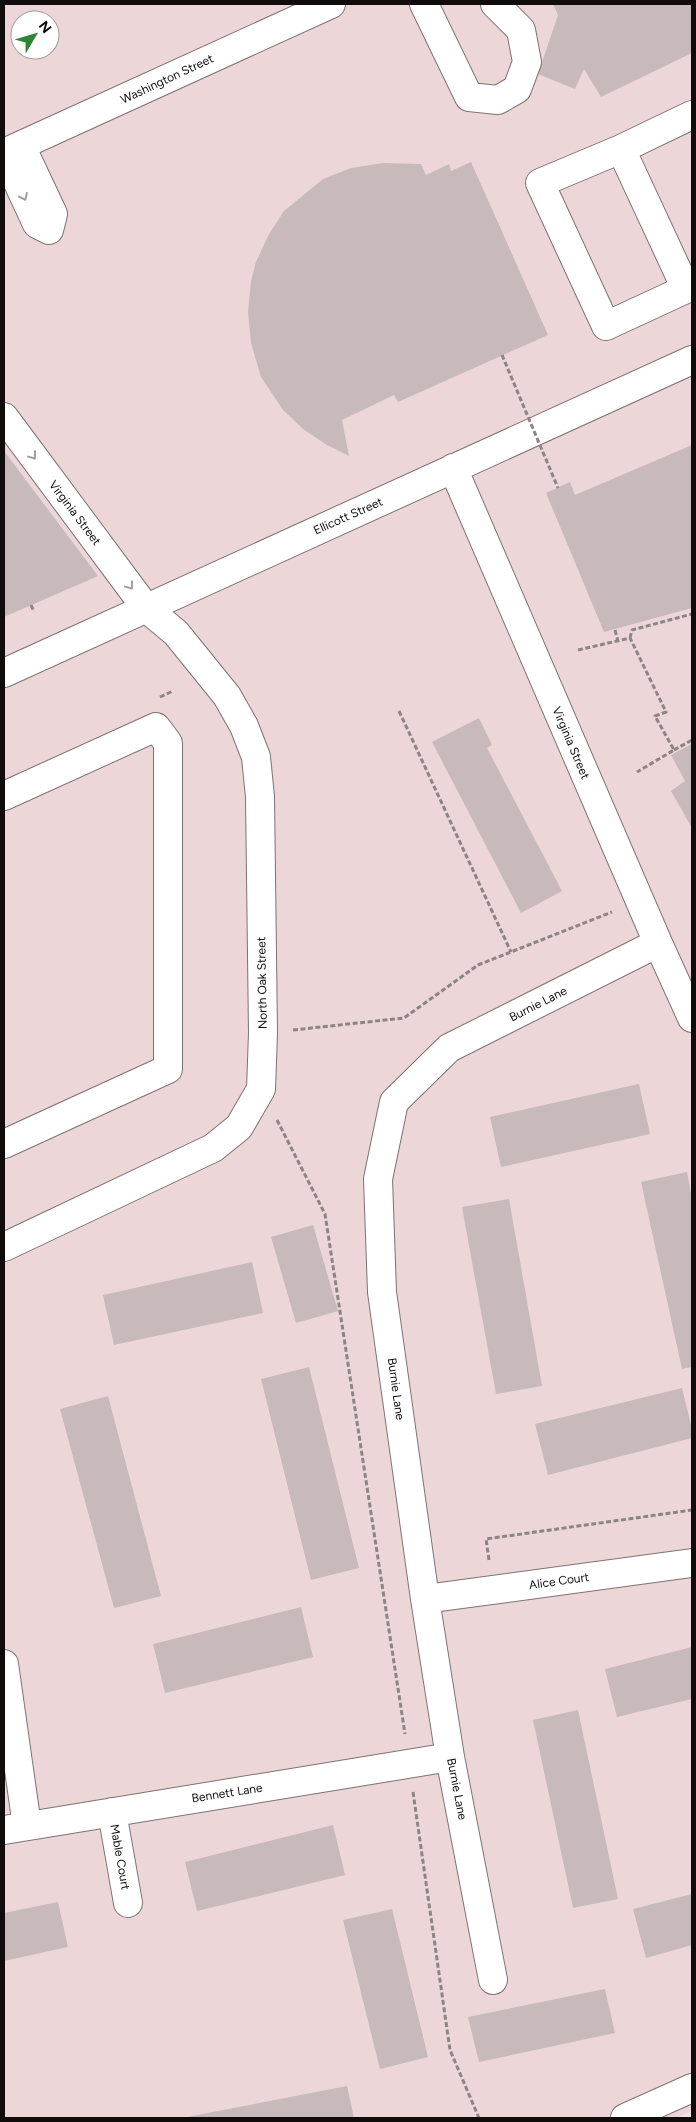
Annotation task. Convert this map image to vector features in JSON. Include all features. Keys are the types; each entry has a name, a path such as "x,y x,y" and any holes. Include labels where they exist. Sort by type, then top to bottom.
{"street":[{"path":"424,4 470,97 498,100 517,90 527,62 521,30 495,4"},
{"name":"Washington Street","path":"9,151 317,7"},
{"path":"621,149 686,289 606,326 540,183 621,149 692,115"},
{"name":"Ellicott Street","path":"4,673 692,360"},
{"name":"Virginia Street","path":"4,417 146,608"},
{"name":"Virginia Street","path":"453,468 658,944 692,1018"},
{"name":"North Oak Street","path":"4,1247 213,1148 239,1127 261,1089 263,1033 260,797 256,756 244,726 227,696 176,633 146,608"},
{"path":"4,796 156,727 168,743 168,1069 4,1144"},
{"name":"Burnie Lane","path":"493,1980 450,1757 425,1599 382,1292 378,1179 394,1102 449,1048 658,944"},
{"name":"Alice Court","path":"425,1599 692,1563"},
{"path":"4,1664 16,1828"},
{"name":"Bennett Lane","path":"16,1828 450,1757"},
{"name":"Mable Court","path":"112,1812 128,1903"},
{"path":"625,2118 692,2088"}],"path":[{"path":"502,355 558,488"},
{"path":"31,605 34,612"},
{"path":"674,750 655,716 666,712 630,638 632,630 692,614"},
{"path":"615,630 618,641"},
{"path":"578,650 630,638"},
{"path":"398,711 511,952"},
{"path":"637,772 692,740"},
{"path":"263,1033 404,1018 478,965 616,910"},
{"path":"261,1089 325,1214 409,1764 450,2050 479,2118"},
{"path":"490,1565 486,1539 692,1510"}],"shaded area":[{"path":"4,4 692,4 692,2111 676,2118 4,2118"}],"building":[{"path":"553,4 692,4 692,53 601,97 584,69 575,89 538,74 558,15"},
{"path":"471,162 548,335 398,402 394,395 342,420 349,456 327,445 303,429 283,410 261,377 251,343 248,312 251,281 256,262 269,234 284,211 323,179 351,168 383,163 421,164 426,175 449,164 451,171"},
{"path":"692,445 692,608 604,632 546,493 570,482 575,495"},
{"path":"4,451 98,576 4,617"},
{"path":"479,718 492,745 487,748 562,891 521,913 432,742"},
{"path":"692,744 692,828 671,791 685,781 671,755"},
{"path":"639,1084 650,1134 501,1167 490,1117"},
{"path":"687,1172 692,1199 692,1367 682,1369 641,1182"},
{"path":"509,1199 542,1386 496,1394 462,1207"},
{"path":"313,1225 338,1311 296,1323 271,1237"},
{"path":"252,1262 263,1313 114,1345 103,1295"},
{"path":"309,1367 359,1568 311,1580 261,1379"},
{"path":"682,1388 692,1429 692,1438 548,1475 535,1424"},
{"path":"108,1396 161,1596 114,1608 60,1409"},
{"path":"301,1607 313,1657 165,1693 153,1644"},
{"path":"692,1647 692,1699 617,1717 605,1669"},
{"path":"578,1710 618,1899 573,1908 533,1720"},
{"path":"333,1825 345,1875 197,1911 185,1862"},
{"path":"692,1894 692,1945 646,1958 633,1909"},
{"path":"58,1902 68,1947 4,1961 4,1913"},
{"path":"392,1909 428,2057 380,2069 343,1920"},
{"path":"605,1989 615,2033 479,2062 468,2017"},
{"path":"347,2086 354,2118 187,2118 187,2117"}]}
